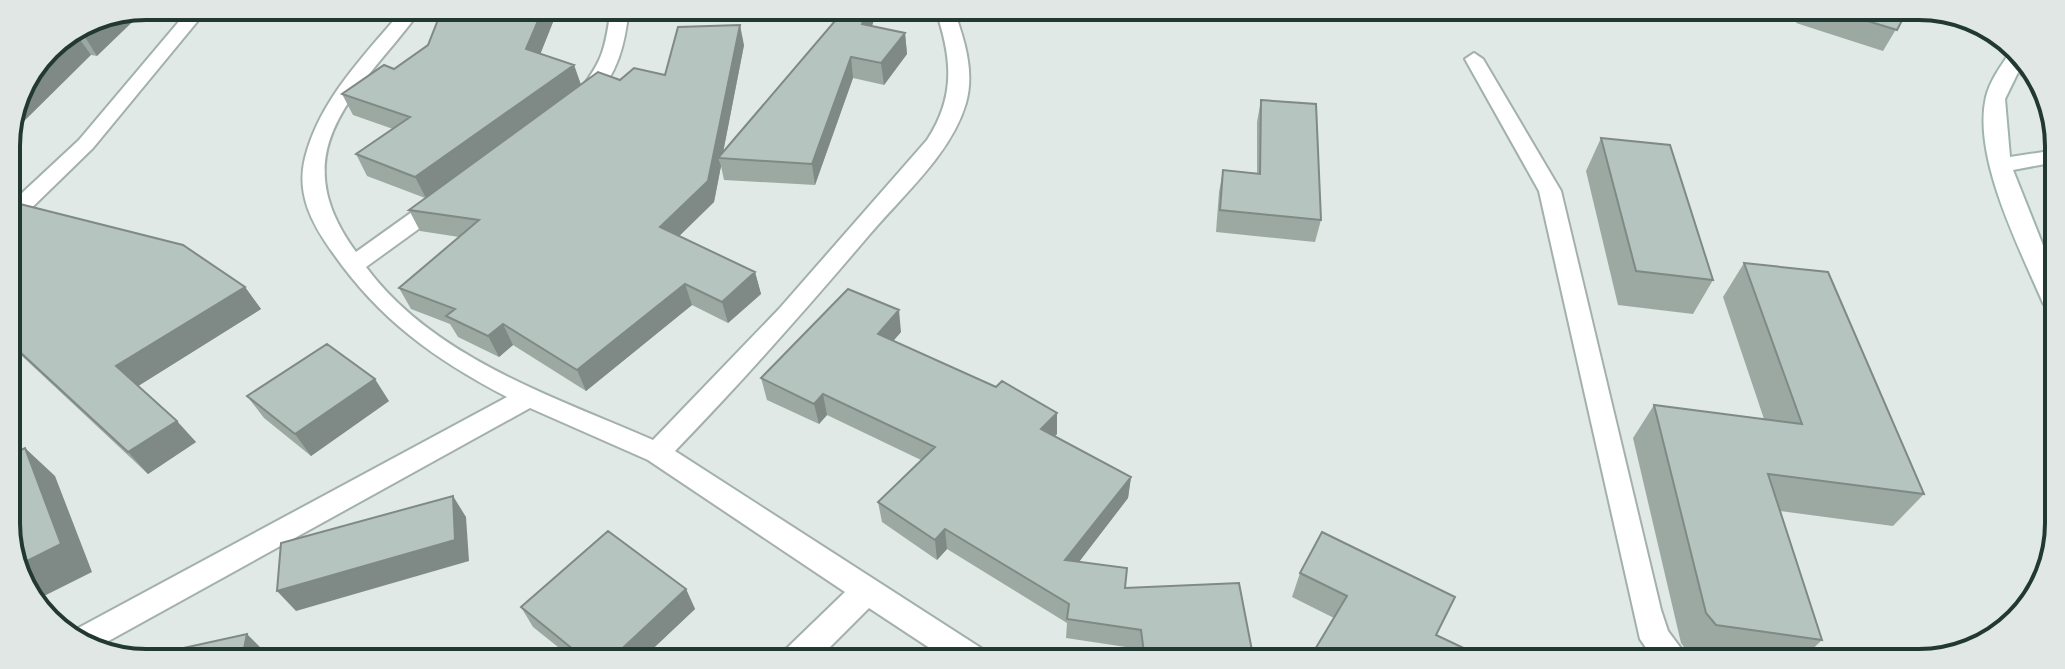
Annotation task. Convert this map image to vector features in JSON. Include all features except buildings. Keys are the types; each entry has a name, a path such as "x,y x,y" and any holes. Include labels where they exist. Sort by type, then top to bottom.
{"street":[{"path":"20,207 86,144 189,20"},
{"path":"404,20 346,92 327,122 315,158 311,194 351,267 400,320 458,360 657,453 956,649"},
{"path":"569,110 607,75 615,51 619,20"},
{"path":"657,453 738,373 914,169 952,114 960,83 960,57 948,20"},
{"path":"2009,58 1995,104 2002,165 2045,277"},
{"path":"1474,59 1550,191 1646,610 1655,639 1664,649"},
{"path":"2002,165 2045,158"},
{"path":"351,267 454,193"},
{"path":"90,635 531,396"},
{"path":"807,649 867,590"}]}
